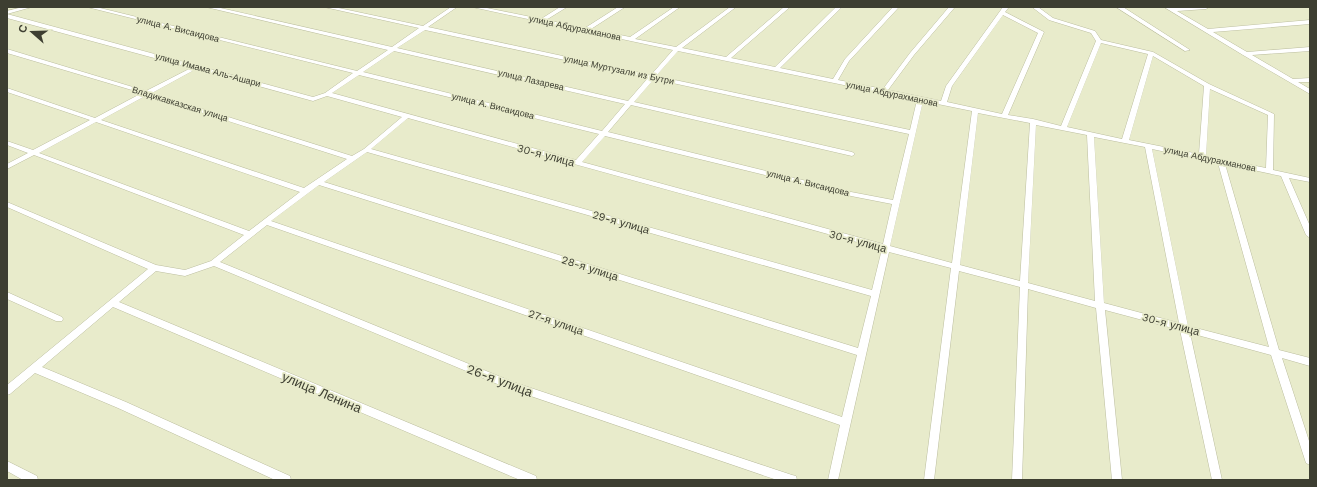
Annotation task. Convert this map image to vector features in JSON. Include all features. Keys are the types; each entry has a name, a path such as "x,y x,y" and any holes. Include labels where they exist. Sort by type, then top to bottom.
{"street":[{"path":"7,13 29,7"},
{"name":"улица А. Висаидова","path":"90,7 604,134 851,194 896,203"},
{"name":"улица Лазарева","path":"209,7 852,154"},
{"name":"улица Муртузали из Бутри","path":"327,7 912,134"},
{"path":"327,94 454,7"},
{"name":"улица Абдурахманова","path":"475,7 834,82 1005,115 1310,180"},
{"path":"499,12 509,7"},
{"path":"541,21 564,7"},
{"path":"586,30 622,7"},
{"path":"631,39 677,7"},
{"path":"577,163 677,49 733,7"},
{"path":"727,59 787,7"},
{"path":"776,70 840,7"},
{"path":"834,82 847,60 896,7"},
{"path":"884,92 912,54 952,7"},
{"path":"1035,7 1051,19 1093,32 1099,41 1151,53 1207,85 1271,114 1269,171"},
{"path":"1119,7 1187,50"},
{"path":"1170,8 1206,7"},
{"path":"1170,8 1310,92"},
{"path":"943,104 949,86 1004,10 1041,32 1005,115"},
{"name":"улица Имама Аль-Ашари","path":"7,16 313,100 327,94 407,116"},
{"path":"1208,31 1310,22"},
{"path":"1063,128 1099,41"},
{"path":"1245,54 1310,49"},
{"name":"Владикавказская улица","path":"7,51 147,93 353,159"},
{"path":"1125,141 1151,53"},
{"path":"7,167 196,67"},
{"path":"1292,81 1310,80"},
{"path":"1202,157 1207,85"},
{"path":"7,90 306,191"},
{"path":"834,480 920,99"},
{"path":"929,480 975,110"},
{"path":"7,204 154,268 185,273 214,263 318,182 366,150 407,116"},
{"name":"30-я улица","path":"407,116 886,248 1310,362"},
{"path":"1017,480 1024,284 1033,121"},
{"path":"1090,134 1100,305 1117,480"},
{"path":"7,143 250,234"},
{"path":"1148,146 1184,328 1217,480"},
{"name":"29-я улица","path":"366,150 876,294"},
{"path":"1220,161 1276,352 1310,460"},
{"path":"1284,175 1310,235"},
{"name":"28-я улица","path":"318,182 509,241 655,289 862,352"},
{"name":"27-я улица","path":"265,222 846,423"},
{"name":"26-я улица","path":"214,263 510,385 792,480"},
{"path":"7,391 154,268"},
{"path":"7,295 59,319"},
{"name":"улица Ленина","path":"112,303 532,480"},
{"path":"34,368 122,405 286,480"},
{"path":"7,466 33,480"}]}
